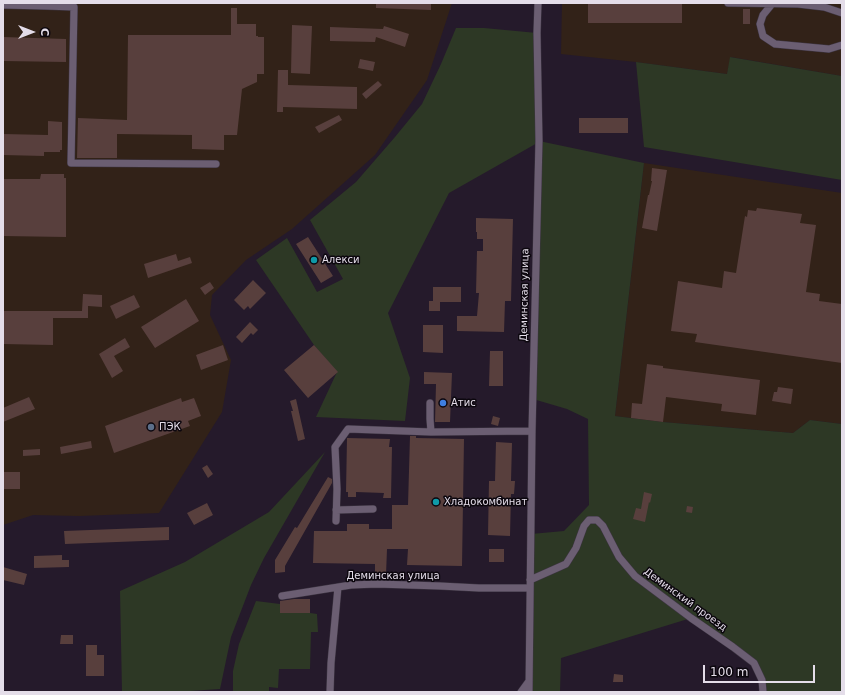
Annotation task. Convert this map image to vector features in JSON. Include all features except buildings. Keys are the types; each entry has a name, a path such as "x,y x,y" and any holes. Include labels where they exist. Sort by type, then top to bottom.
{"street":[{"name":"Деминская улица","path":"529,692 532,431 539,141 537,33 538,3"},
{"path":"728,3 798,4 824,7 842,13"},
{"path":"772,4 763,15 760,24 763,36 775,44 830,49 842,45"},
{"path":"3,5 74,7 71,163 216,164"},
{"path":"430,404 431,432"},
{"path":"336,521 337,489 335,447 348,429 431,432 532,431"},
{"path":"336,510 373,510"},
{"name":"Деминский проезд","path":"530,584 566,564 576,548 584,526 589,520 597,520 602,526 619,557 635,576 754,663 762,680 763,692"},
{"name":"Деминская улица","path":"282,596 351,585 377,584 479,588 530,584"},
{"path":"330,692 331,663 338,587"},
{"path":"521,692 529,681"}],"shaded area":[{"path":"3,3 452,3 427,80 375,155 292,229 246,260 212,295 210,315 231,360 222,412 159,513 79,516 33,515 3,525"},
{"path":"562,3 842,3 842,76 731,57 727,74 561,54"},
{"path":"644,163 842,193 842,424 810,420 793,433 663,422 615,416"}],"green space":[{"path":"456,28 484,28 537,33 539,141 644,163 615,416 663,422 793,433 810,420 842,424 842,692 763,692 754,663 691,618 561,658 560,692 529,692 531,534 564,531 589,505 588,419 567,409 533,399 539,142 449,193 388,313 410,378 405,421 316,417 337,372 314,345 256,260 287,238 317,292 343,279 310,220 356,182 422,104"},
{"path":"730,57 842,76 842,180 644,147 636,62 727,74"},
{"path":"325,452 264,558 251,585 231,637 220,689 175,692 122,692 120,591 185,562 269,512"},
{"path":"256,601 280,604 280,613 317,614 318,632 311,632 310,669 279,669 278,688 269,687 269,692 233,692 233,671 239,644"}],"place":[{"name":"Алекси","path":"314,260"},
{"name":"Атис","path":"443,403"},
{"name":"ПЭК","path":"151,427"},
{"name":"Хладокомбинат","path":"436,502"}]}
